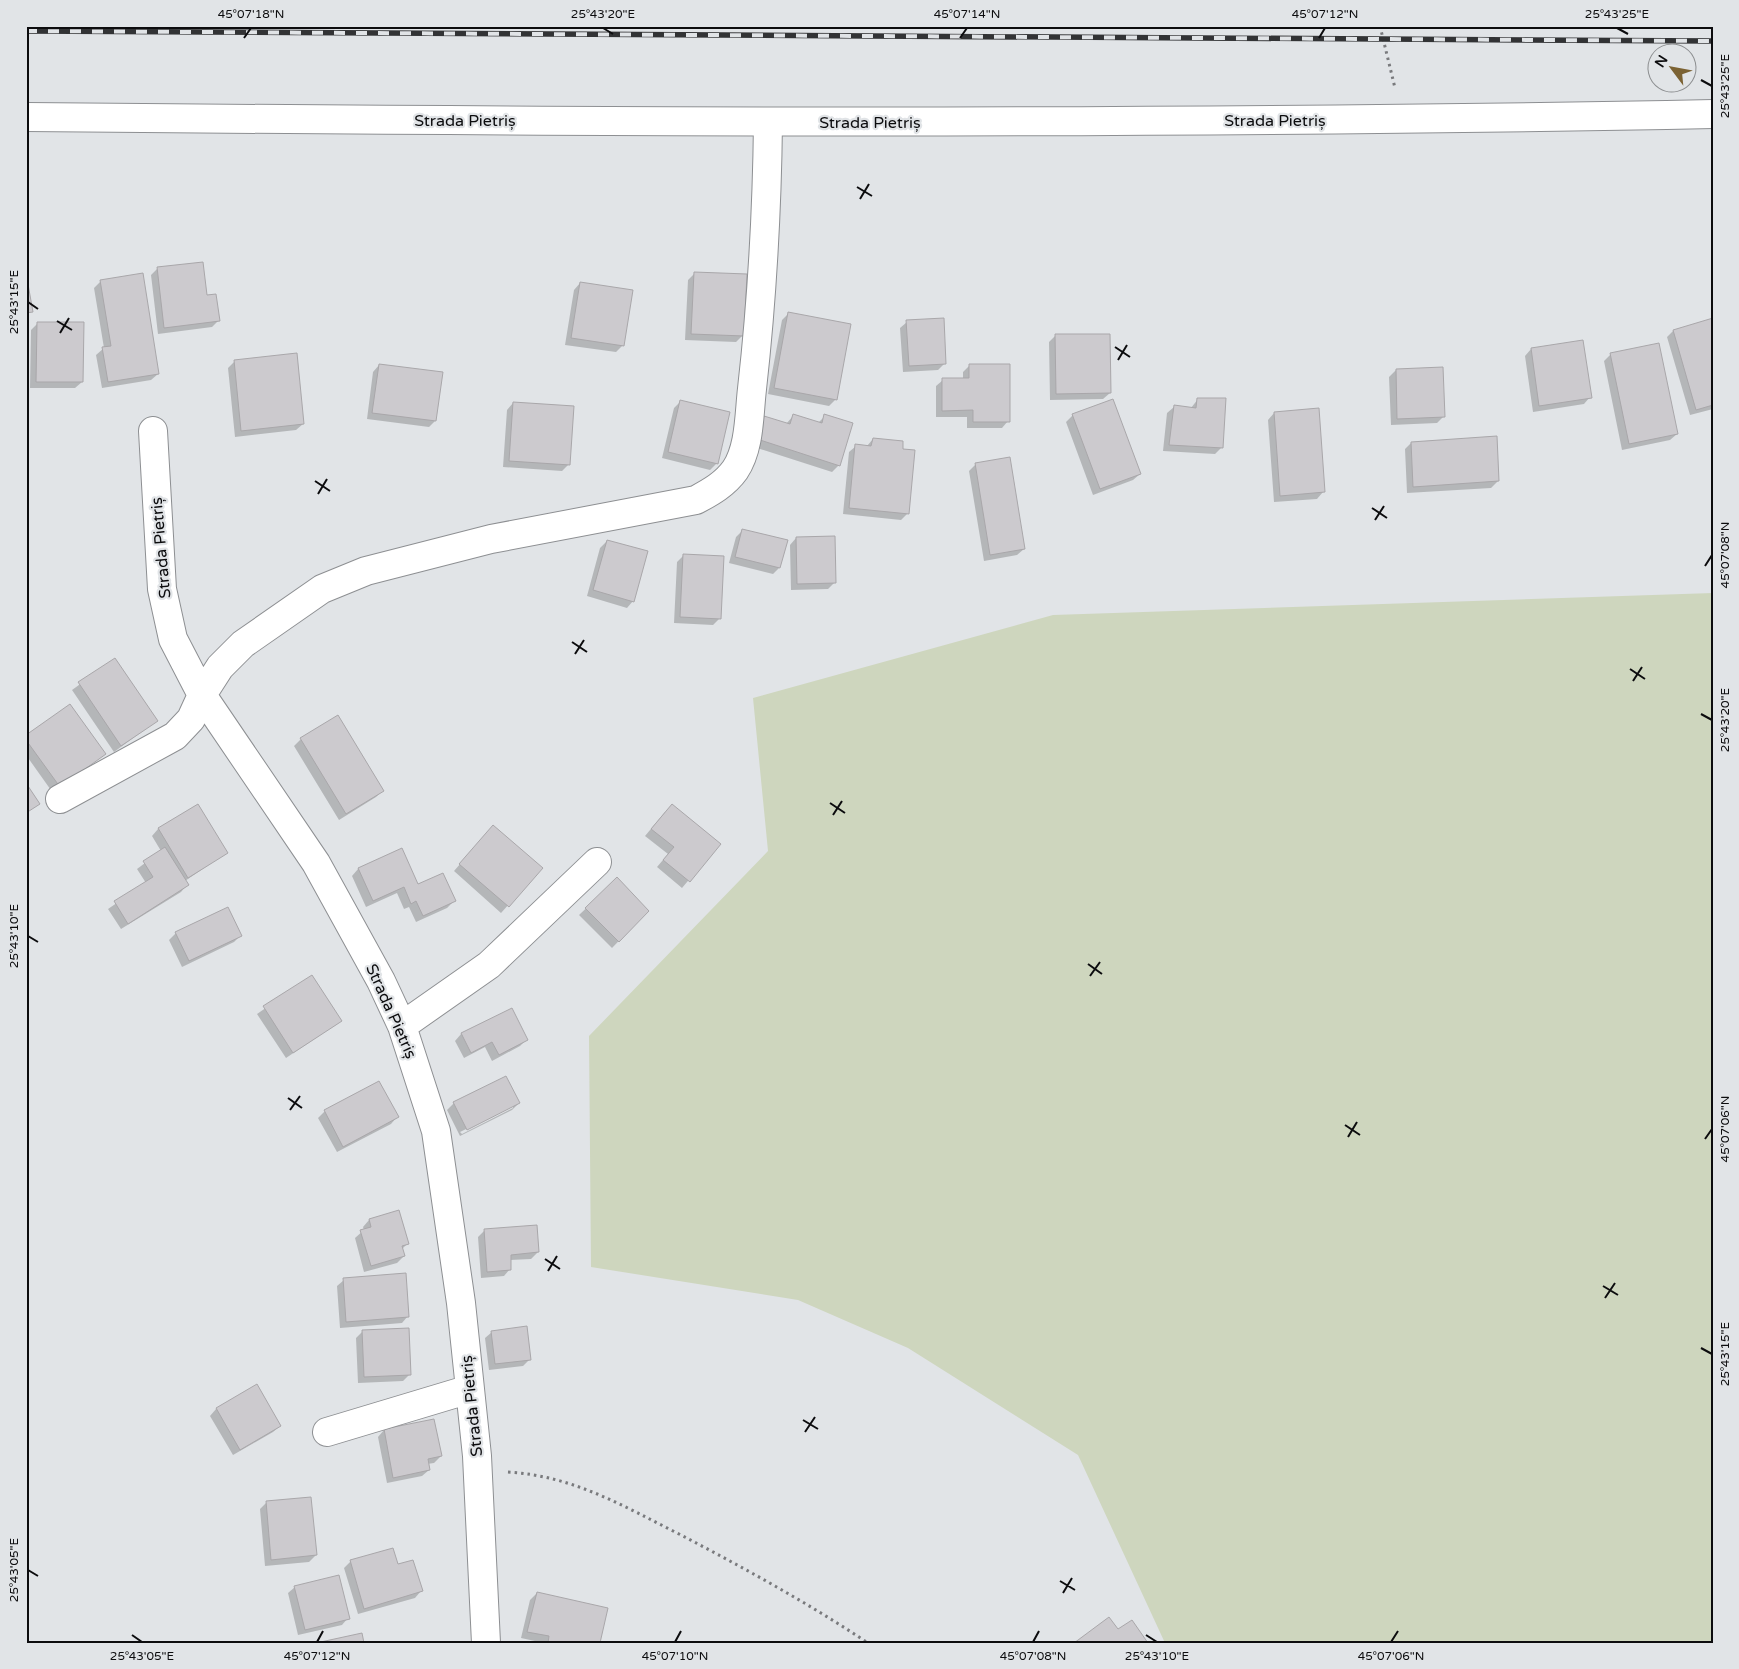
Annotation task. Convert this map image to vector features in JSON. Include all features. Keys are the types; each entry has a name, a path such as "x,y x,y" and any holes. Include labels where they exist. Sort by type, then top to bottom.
{"street":[{"name":"Strada Pietriș","path":"26,116 768,122 1402,120 1713,114"},
{"path":"60,799 175,736 191,720 202,695 220,667 243,644 322,589 366,571 492,540 696,500 717,490 736,470 746,445 758,338 768,190 768,122"},
{"name":"Strada Pietriș","path":"152,431 162,590 173,639 202,695 316,863 382,980 402,1026 436,1131 459,1284 470,1389 477,1470 486,1643"},
{"path":"402,1026 490,964 597,862"},
{"path":"327,1432 470,1389"}],"path":[{"path":"1380,26 1402,120"},
{"path":"477,1470 525,1473 570,1482 605,1497 714,1552 868,1643"}],"green space":[{"path":"1713,593 1713,1643 1165,1643 1078,1455 908,1348 798,1300 591,1267 589,1036 768,851 753,698 1053,615"}],"building":[{"path":"203,262 207,295 216,294 220,321 164,328 157,267"},
{"path":"694,272 747,274 744,336 691,334"},
{"path":"26,273 33,312 26,313"},
{"path":"143,273 159,374 108,382 102,347 111,346 100,280"},
{"path":"580,282 633,290 624,346 571,338"},
{"path":"788,312 851,324 837,400 774,388"},
{"path":"944,318 946,364 909,366 906,320"},
{"path":"1713,318 1713,405 1696,410 1673,330"},
{"path":"37,322 84,322 83,382 36,382"},
{"path":"1055,334 1110,334 1111,393 1056,394"},
{"path":"1583,340 1592,398 1539,406 1531,348"},
{"path":"1659,343 1678,434 1629,444 1610,353"},
{"path":"297,353 304,424 241,431 234,360"},
{"path":"379,364 443,372 436,421 372,413"},
{"path":"969,364 1010,364 1010,422 973,422 973,410 942,411 942,378 969,378"},
{"path":"1443,367 1445,417 1397,419 1396,369"},
{"path":"1197,398 1226,398 1223,448 1169,445 1174,405 1196,408"},
{"path":"1113,399 1141,474 1100,489 1072,414"},
{"path":"680,400 730,412 718,464 668,452"},
{"path":"513,402 574,406 570,465 509,461"},
{"path":"1319,408 1325,492 1280,496 1274,412"},
{"path":"793,414 822,423 824,414 853,423 840,466 757,439 764,416 790,424"},
{"path":"1497,436 1499,481 1413,487 1411,442"},
{"path":"873,438 903,441 903,449 915,450 909,514 849,508 855,444 871,446"},
{"path":"1010,457 1025,549 990,555 975,463"},
{"path":"742,529 788,540 780,568 735,557"},
{"path":"835,536 836,583 797,584 796,537"},
{"path":"607,540 648,551 634,602 593,590"},
{"path":"683,554 724,556 721,619 680,617"},
{"path":"115,658 158,721 121,746 78,682"},
{"path":"70,704 106,754 60,787 26,740 26,735"},
{"path":"338,715 384,791 346,814 300,738"},
{"path":"26,783 40,804 26,813"},
{"path":"198,804 228,853 188,878 158,828"},
{"path":"672,804 721,844 690,882 663,860 674,847 651,829"},
{"path":"493,825 543,868 509,907 459,864"},
{"path":"165,847 189,885 128,924 114,901 153,877 143,861"},
{"path":"402,848 418,884 443,873 456,901 423,916 416,901 411,904 404,887 373,901 358,868"},
{"path":"617,877 649,911 619,942 585,908"},
{"path":"228,907 242,936 189,961 175,932"},
{"path":"312,975 342,1021 293,1053 263,1006"},
{"path":"512,1008 528,1040 499,1055 492,1042 471,1053 461,1033"},
{"path":"506,1076 520,1103 467,1130 453,1102"},
{"path":"379,1081 399,1117 343,1147 324,1110"},
{"path":"399,1210 409,1244 402,1246 405,1256 371,1266 360,1230 371,1227 369,1219"},
{"path":"537,1225 539,1252 511,1255 511,1270 487,1272 484,1229"},
{"path":"406,1273 409,1317 346,1322 343,1278"},
{"path":"527,1326 531,1360 495,1364 491,1331"},
{"path":"409,1328 411,1375 364,1377 362,1330"},
{"path":"257,1384 281,1426 240,1450 216,1408"},
{"path":"434,1419 442,1456 428,1459 430,1470 393,1478 384,1429"},
{"path":"311,1497 317,1555 271,1560 266,1501"},
{"path":"393,1548 398,1564 413,1560 423,1591 364,1609 350,1560"},
{"path":"339,1575 350,1619 305,1630 294,1586"},
{"path":"537,1592 608,1608 600,1643 548,1643 549,1636 527,1632"},
{"path":"1109,1617 1118,1629 1132,1620 1148,1643 1074,1643"},
{"path":"362,1633 364,1643 316,1643"}],"railway":[{"path":"26,31 1713,41"}]}
